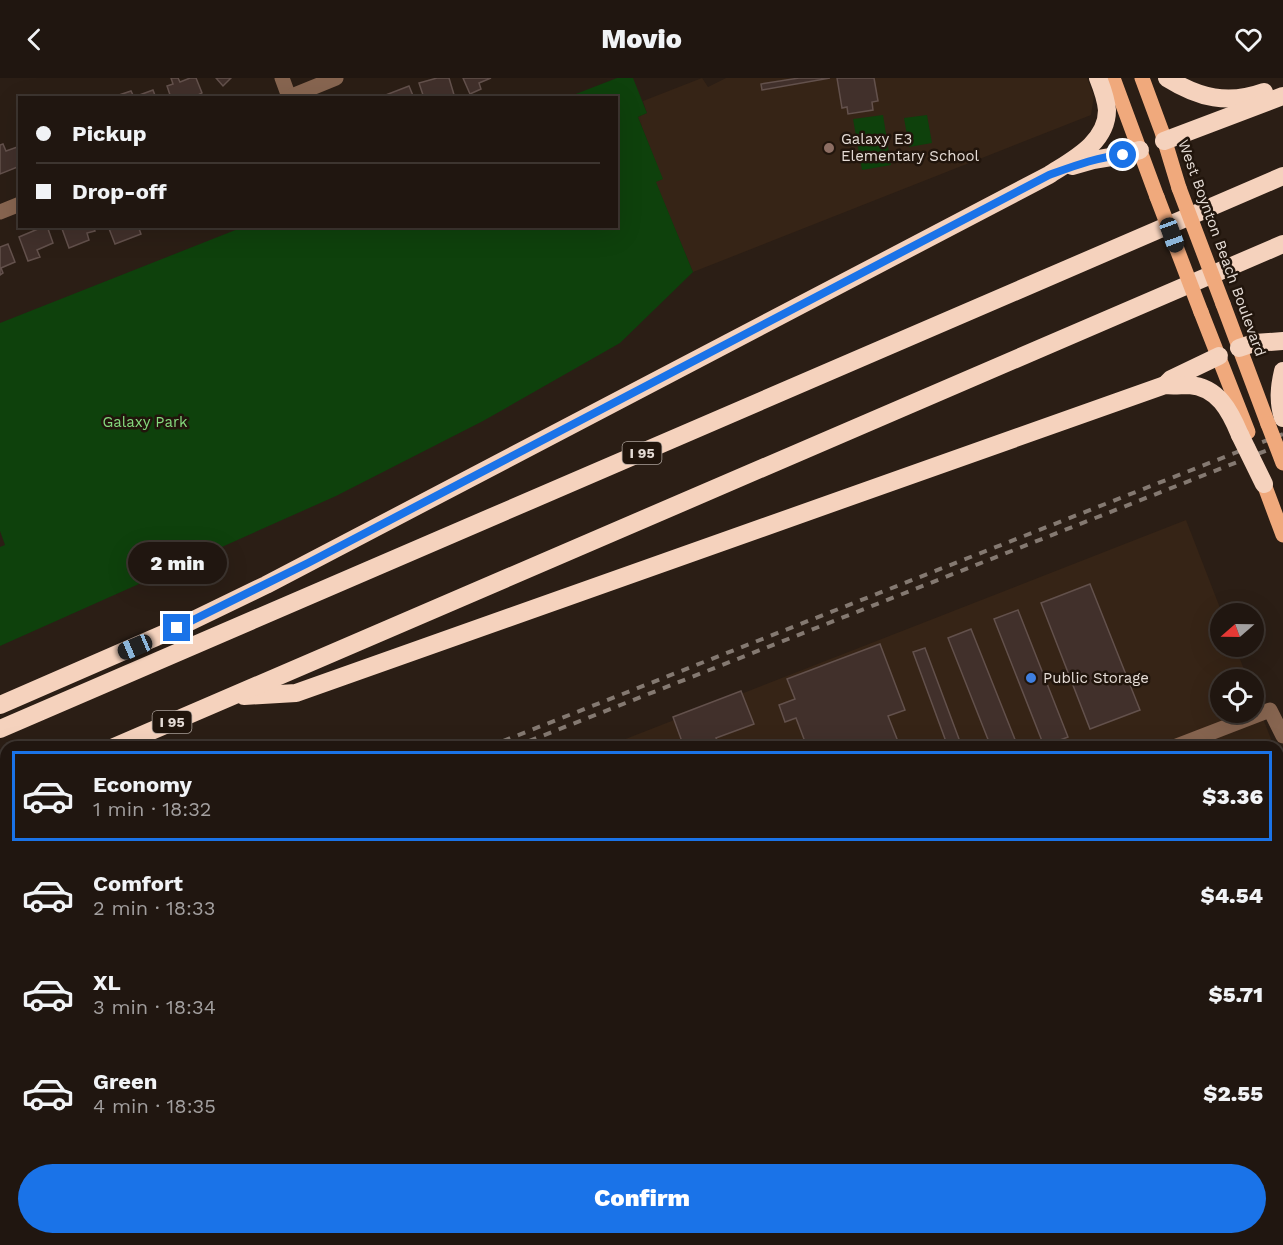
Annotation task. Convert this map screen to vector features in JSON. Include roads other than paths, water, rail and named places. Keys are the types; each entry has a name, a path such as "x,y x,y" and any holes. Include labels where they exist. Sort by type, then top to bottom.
{"highway":[{"path":"0,705 177,628 266,585 1049,175 1087,150 1098,137 1107,109 1098,78"},
{"path":"1167,78 1195,92 1226,99 1246,98 1283,86"},
{"path":"1164,141 1283,96"},
{"path":"1049,175 1085,162 1140,150"},
{"name":"I 95","path":"0,729 1283,176"},
{"name":"I 95","path":"128,741 1283,244"},
{"path":"1239,348 1254,343 1283,340"},
{"path":"1165,385 1171,379 1219,356"},
{"path":"1278,419 1279,388 1283,371"},
{"path":"230,697 296,693 1165,385 1198,387 1213,394 1226,406 1244,434 1264,484"}],"main road":[{"path":"1113,78 1219,356 1244,434"},
{"name":"West Boynton Beach Boulevard","path":"1142,78 1179,188 1239,348 1278,419 1283,463"},
{"path":"1140,150 1164,141"},
{"path":"1219,356 1239,348"},
{"path":"1264,484 1283,535"}],"street":[{"path":"282,78 288,96"},
{"path":"291,96 336,78"},
{"path":"0,212 18,205"},
{"path":"1190,741 1270,710 1283,736"}],"railway":[{"path":"503,741 1283,434"},
{"path":"529,741 1283,444"}],"place":[{"name":"Galaxy E3 Elementary School","path":"829,148"},
{"name":"Public Storage","path":"1031,678"}],"park label":[{"name":"Galaxy Park","path":"145,422"}]}
